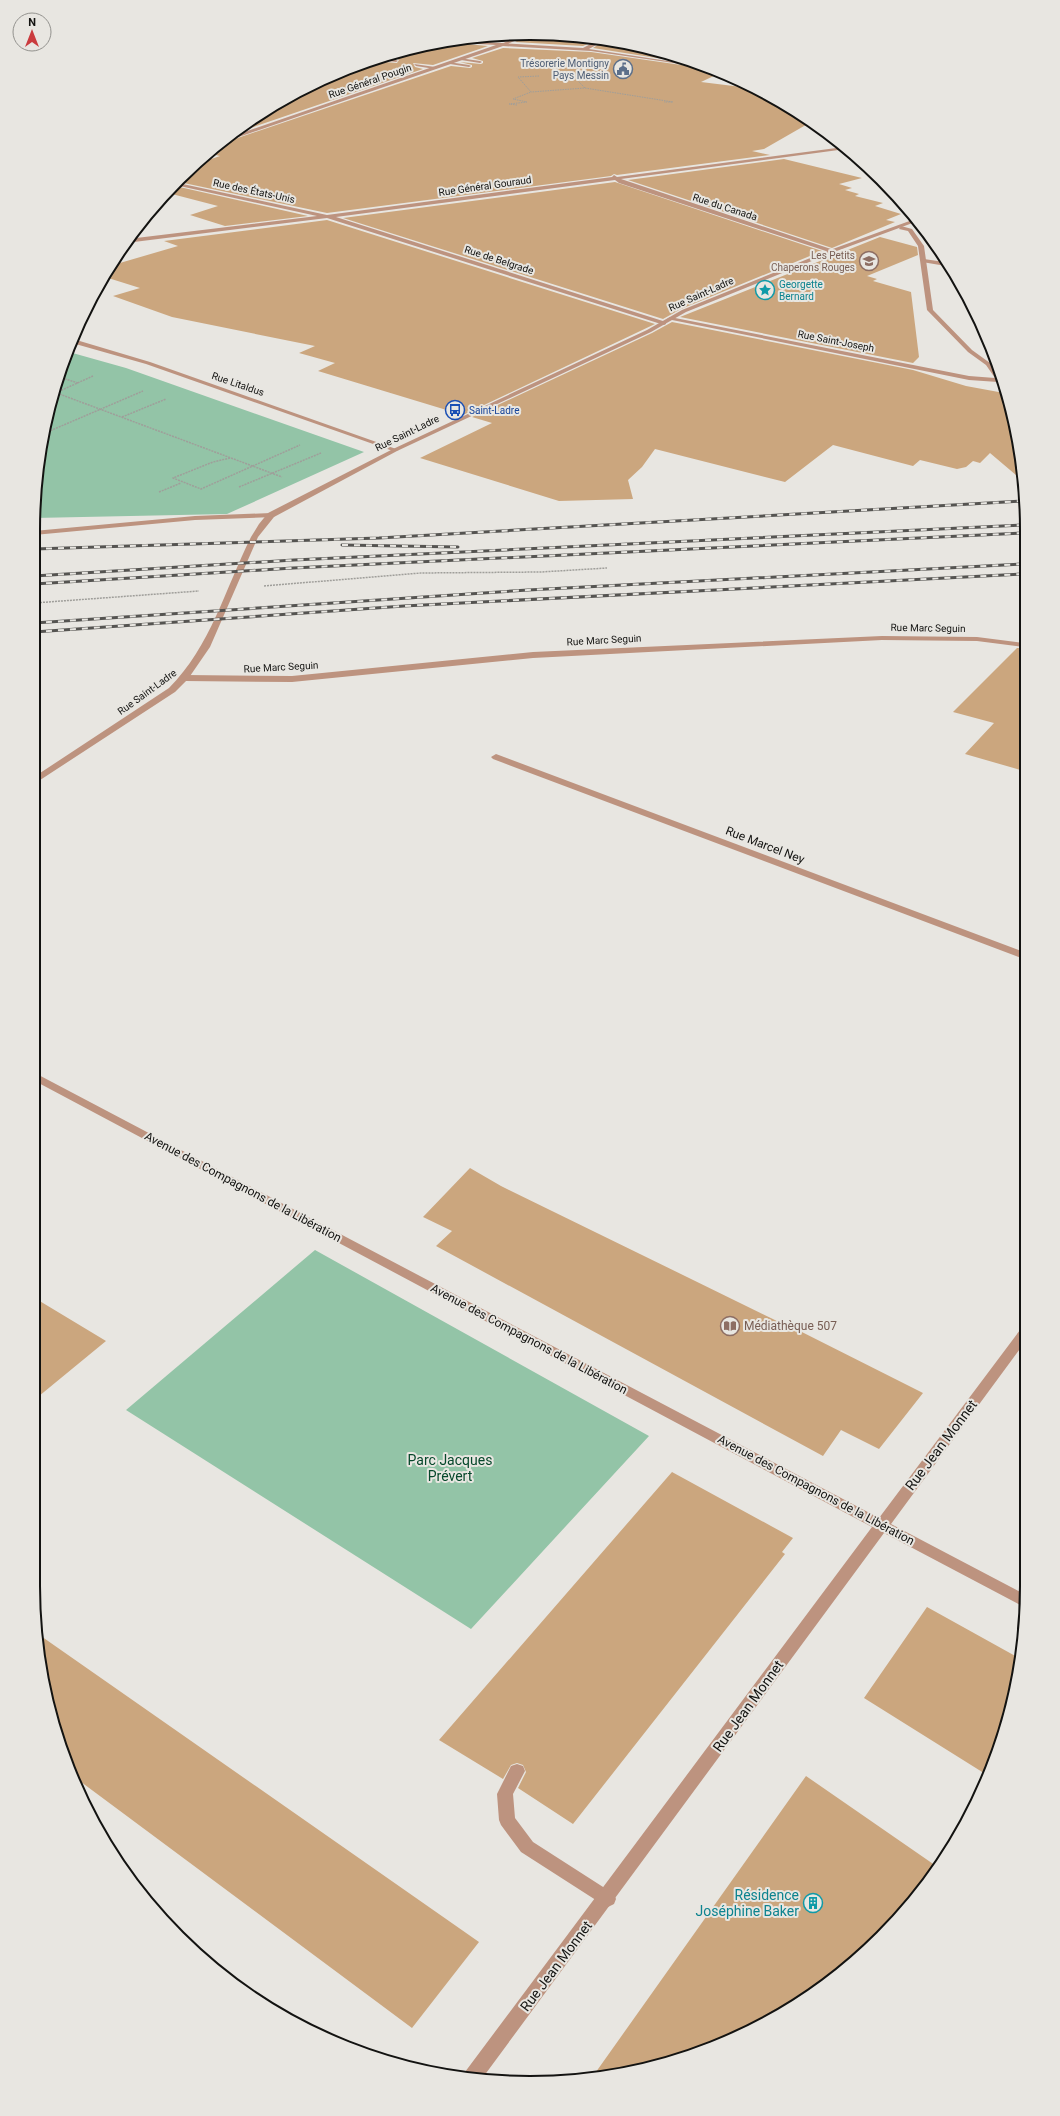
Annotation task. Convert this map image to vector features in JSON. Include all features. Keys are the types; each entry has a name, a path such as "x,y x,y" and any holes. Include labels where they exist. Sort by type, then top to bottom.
{"street":[{"name":"Rue Général Pougin","path":"239,136 512,41"},
{"path":"475,43 583,50 678,63"},
{"path":"583,50 594,44"},
{"path":"654,59 658,57"},
{"path":"461,59 480,62"},
{"path":"391,60 396,61"},
{"path":"450,63 469,66"},
{"path":"416,64 435,68"},
{"name":"Rue Général Gouraud","path":"135,240 837,149"},
{"name":"Rue du Canada","path":"614,177 621,182 832,251"},
{"name":"Rue des États-Unis","path":"183,185 328,216"},
{"name":"Rue de Belgrade","path":"328,216 664,322"},
{"name":"Rue Saint-Ladre","path":"40,777 162,697 185,678 198,662 256,532 270,515 395,450 664,322 684,311 832,251 901,228 911,223"},
{"path":"901,228 910,230 921,246 930,310 970,351 988,364 995,374"},
{"path":"924,261 940,263"},
{"name":"Rue Saint-Joseph","path":"670,319 969,378 997,381"},
{"name":"Rue Litaldus","path":"77,342 148,363 395,450"},
{"path":"40,532 195,518 270,515"},
{"name":"Rue Marc Seguin","path":"185,678 292,679 533,655 859,639 976,640 1020,645"},
{"name":"Rue Marcel Ney","path":"496,758 1020,954"},
{"name":"Avenue des Compagnons de la Libération","path":"40,1078 1020,1599"},
{"name":"Rue Jean Monnet","path":"475,2073 608,1899 881,1524 1020,1340"},
{"path":"517,1771 505,1794 507,1820 527,1848 608,1899"}],"path":[{"path":"585,88 673,102 664,102"},
{"path":"517,105 509,104 521,104 527,102 513,99 530,92"},
{"path":"61,390 99,373"},
{"path":"64,379 78,383"},
{"path":"50,432 100,408 146,389"},
{"path":"59,395 100,408 252,466 321,489"},
{"path":"122,417 168,398"},
{"path":"230,458 213,462 173,478 201,489 300,445"},
{"path":"237,488 322,452"},
{"path":"256,586 421,573 541,572 607,568"},
{"path":"40,603 201,591"}],"green space":[{"path":"73,353 126,368 364,452 227,514 40,518 44,466 49,434 66,372"},
{"name":"Parc Jacques Prévert","path":"315,1250 649,1436 471,1629 126,1410"}],"building":[{"path":"530,40 588,43 583,46 515,42"},
{"path":"466,44 488,46 433,65 413,63 415,67 423,69 251,128 285,106 339,79 386,62 397,63 399,60 397,59 434,49"},
{"path":"598,45 626,49 665,59 593,48"},
{"path":"503,48 591,52 688,66 714,76 701,82 738,87 775,106 805,125 764,149 752,151 770,155 617,175 614,174 611,176 327,213 185,183 210,159 220,156 215,155 235,139 451,66 472,67 472,65 460,62 483,63 483,61 472,58"},
{"path":"784,159 862,178 839,184 852,188 845,190 859,194 855,196 883,203 875,206 901,214 886,220 895,222 832,248 628,180"},
{"path":"615,182 822,251 681,309 663,319 343,218"},
{"path":"181,187 308,216 225,226 190,215 218,206 174,195"},
{"path":"327,220 655,324 463,415 318,371 335,363 299,353 315,346 172,317 113,296 140,288 110,279 120,263 178,246 164,241"},
{"path":"880,237 917,247 918,255 867,276 877,279 873,281 911,292 919,357 913,363 680,317"},
{"path":"672,322 913,370 966,386 1000,392 1011,434 1017,476 990,453 980,463 973,461 966,467 957,469 920,460 913,466 833,445 785,482 655,449 642,467 628,480 633,499 559,501 420,458 492,423 472,417 652,333"},
{"path":"1017,648 1020,648 1020,770 965,754 994,723 953,712"},
{"path":"470,1168 501,1186 779,1322 780,1321 923,1393 879,1449 841,1430 823,1456 436,1246 452,1231 423,1217"},
{"path":"40,1301 106,1341 40,1395"},
{"path":"672,1472 793,1538 782,1552 785,1554 573,1824 518,1788 526,1772 523,1765 517,1763 511,1765 503,1779 439,1740"},
{"path":"927,1607 1015,1656 1011,1682 1003,1713 983,1773 864,1698"},
{"path":"43,1637 479,1942 412,2028 81,1782 66,1744 57,1713 49,1682"},
{"name":"Résidence Joséphine Baker","path":"806,1776 933,1864 919,1884 898,1909 853,1954 828,1975 775,2010 718,2039 688,2050 626,2067 596,2072"}],"railway":[{"path":"40,549 379,538 1019,501"},
{"path":"40,576 294,560 1020,525"},
{"path":"40,584 293,568 1020,533"},
{"path":"342,545 458,547"},
{"path":"40,623 528,590 1020,564"},
{"path":"40,632 404,606 1020,574"}],"place":[{"name":"Trésorerie Montigny Pays Messin","path":"623,69"},
{"name":"Les Petits Chaperons Rouges","path":"869,261"},
{"name":"Georgette Bernard","path":"765,290"},
{"name":"Saint-Ladre","path":"455,410"},
{"name":"Médiathèque 507","path":"730,1326"},
{"name":"Résidence Joséphine Baker","path":"813,1903"}]}
